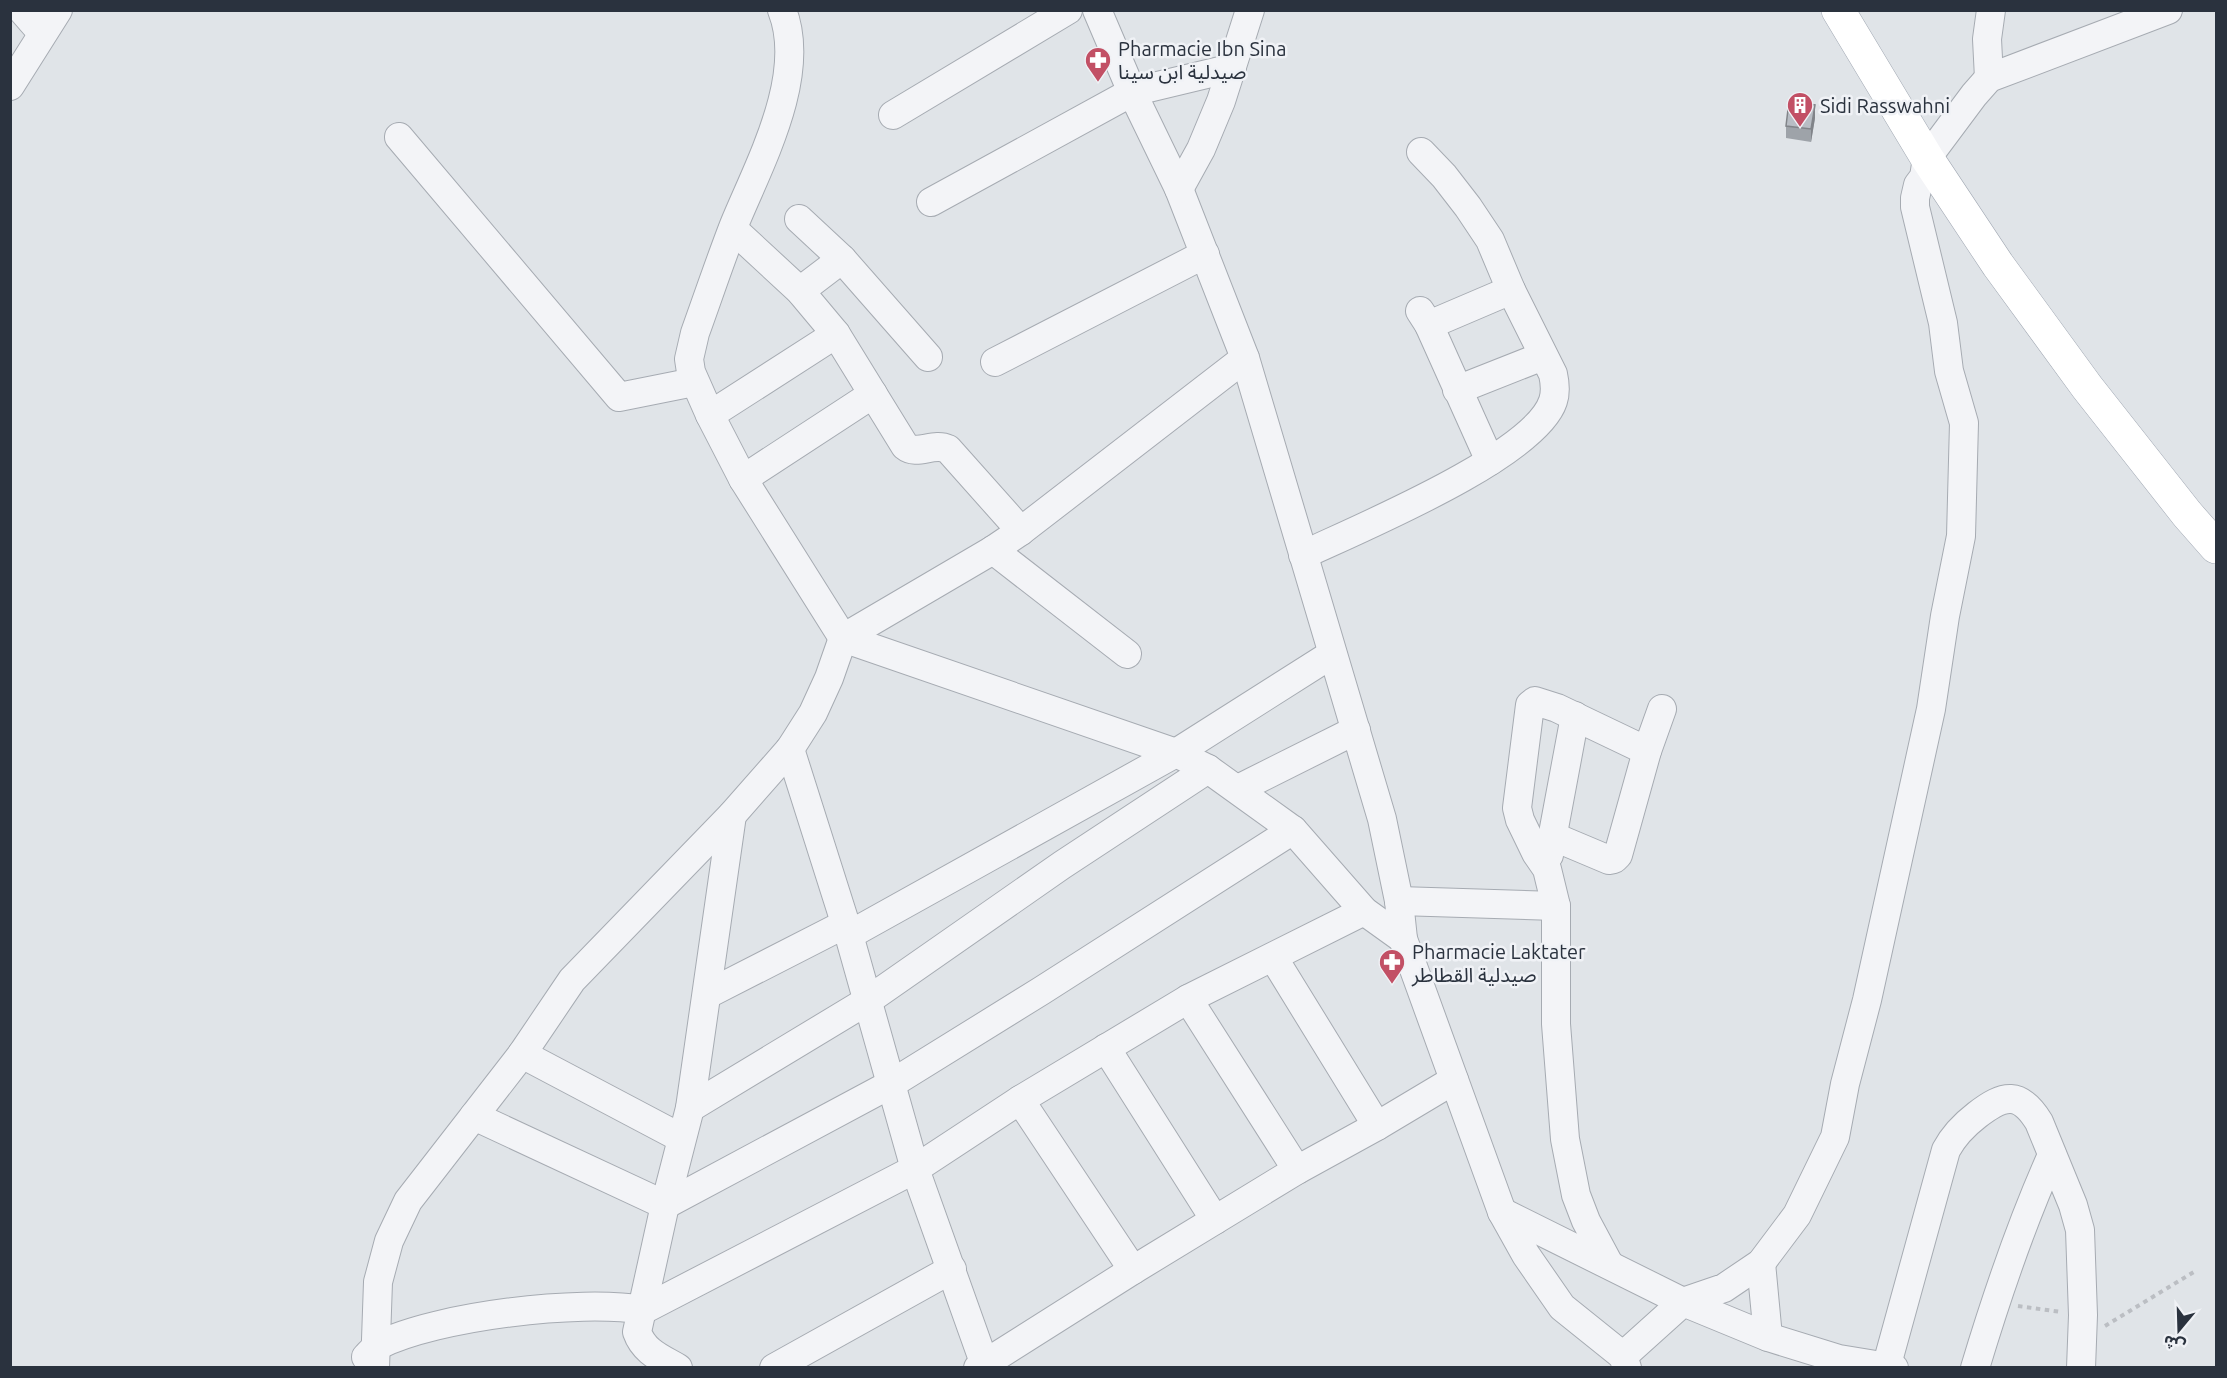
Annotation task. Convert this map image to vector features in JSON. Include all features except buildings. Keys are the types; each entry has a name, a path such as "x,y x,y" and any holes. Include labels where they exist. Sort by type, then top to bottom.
{"main road":[{"path":"1838,10 1927,158 1998,265 2087,387 2187,514 2217,547"}],"street":[{"path":"10,86 50,22 22,10"},
{"path":"782,10 790,48 786,87 773,128 694,333 689,359 694,382 743,479 843,638 1176,753 1208,769 1293,830 1364,911 1403,939"},
{"path":"893,115 1068,10"},
{"path":"1097,10 1132,92 1179,189 1245,358 1382,819 1399,900 1403,939 1502,1212 1526,1255 1562,1307 1625,1362 1683,1302 1724,1288 1761,1263 1797,1215 1835,1137 1845,1084 1874,966 1931,709 1962,536 1964,423 1950,371 1943,323 1915,207 1918,185 1924,177 1927,158 1989,78 2168,10"},
{"path":"1179,189 1201,149 1232,68 1250,10"},
{"path":"1988,11 1989,78"},
{"path":"931,202 1132,92 1232,68"},
{"path":"399,137 619,397 694,382"},
{"path":"1303,555 1441,490 1490,461 1523,438 1545,415 1552,402 1555,386 1553,374 1511,290 1490,240 1456,192 1421,152"},
{"path":"799,219 842,259 927,357"},
{"path":"733,229 800,291 836,334 905,446 913,450 936,445 948,449 1020,531"},
{"path":"995,362 1205,254"},
{"path":"800,291 842,259"},
{"path":"1490,461 1424,318 1511,290"},
{"path":"710,415 836,334"},
{"path":"1457,390 1543,356"},
{"path":"376,1357 378,1282 389,1240 408,1201 522,1054 572,980 732,815 790,748 813,713 829,678 843,638 993,550 1245,358"},
{"path":"743,479 873,393"},
{"path":"993,550 1127,654"},
{"path":"708,994 847,930 1176,753 1332,654"},
{"path":"1609,1264 1586,1221 1576,1195 1565,1139 1556,1024 1556,906 1547,869 1524,828 1517,808 1530,705 1535,701 1542,702 1647,752"},
{"path":"1552,836 1609,860 1618,855 1647,752 1662,709"},
{"path":"1547,869 1575,716"},
{"path":"1238,789 1356,730"},
{"path":"790,748 847,930 915,1169 952,1269 983,1366 1133,1270 1297,1170 1454,1080"},
{"path":"690,1108 867,1001 1025,890 1208,769"},
{"path":"678,1368 648,1350 641,1343 637,1332 665,1205 690,1108 732,815"},
{"path":"665,1205 891,1084 1293,830"},
{"path":"1399,900 1556,906"},
{"path":"356,1368 376,1357 405,1335 440,1325 503,1314 619,1306 643,1310 915,1169 1020,1100 1188,999 1364,911"},
{"path":"1274,957 1377,1126"},
{"path":"1188,999 1297,1170"},
{"path":"1106,1048 1215,1220"},
{"path":"522,1054 681,1138"},
{"path":"1502,1212 1683,1302 1768,1337 1838,1363 1889,1367 1946,1150 1954,1135 1986,1108 2000,1099 2012,1099 2032,1110 2039,1122 2073,1205 2080,1230 2082,1341"},
{"path":"1020,1100 1133,1270"},
{"path":"474,1116 665,1205"},
{"path":"1975,1368 1995,1302 2029,1207 2052,1155"},
{"path":"1761,1263 1768,1337"},
{"path":"774,1368 952,1269"}],"path":[{"path":"1995,1302 2082,1341 2197,1270"}],"place":[{"name":"Pharmacie Ibn Sina صيدلية ابن سينا","path":"1098,83"},
{"name":"Sidi Rasswahni","path":"1800,128"},
{"name":"Pharmacie Laktater صيدلية القطاطر","path":"1392,985"}]}
